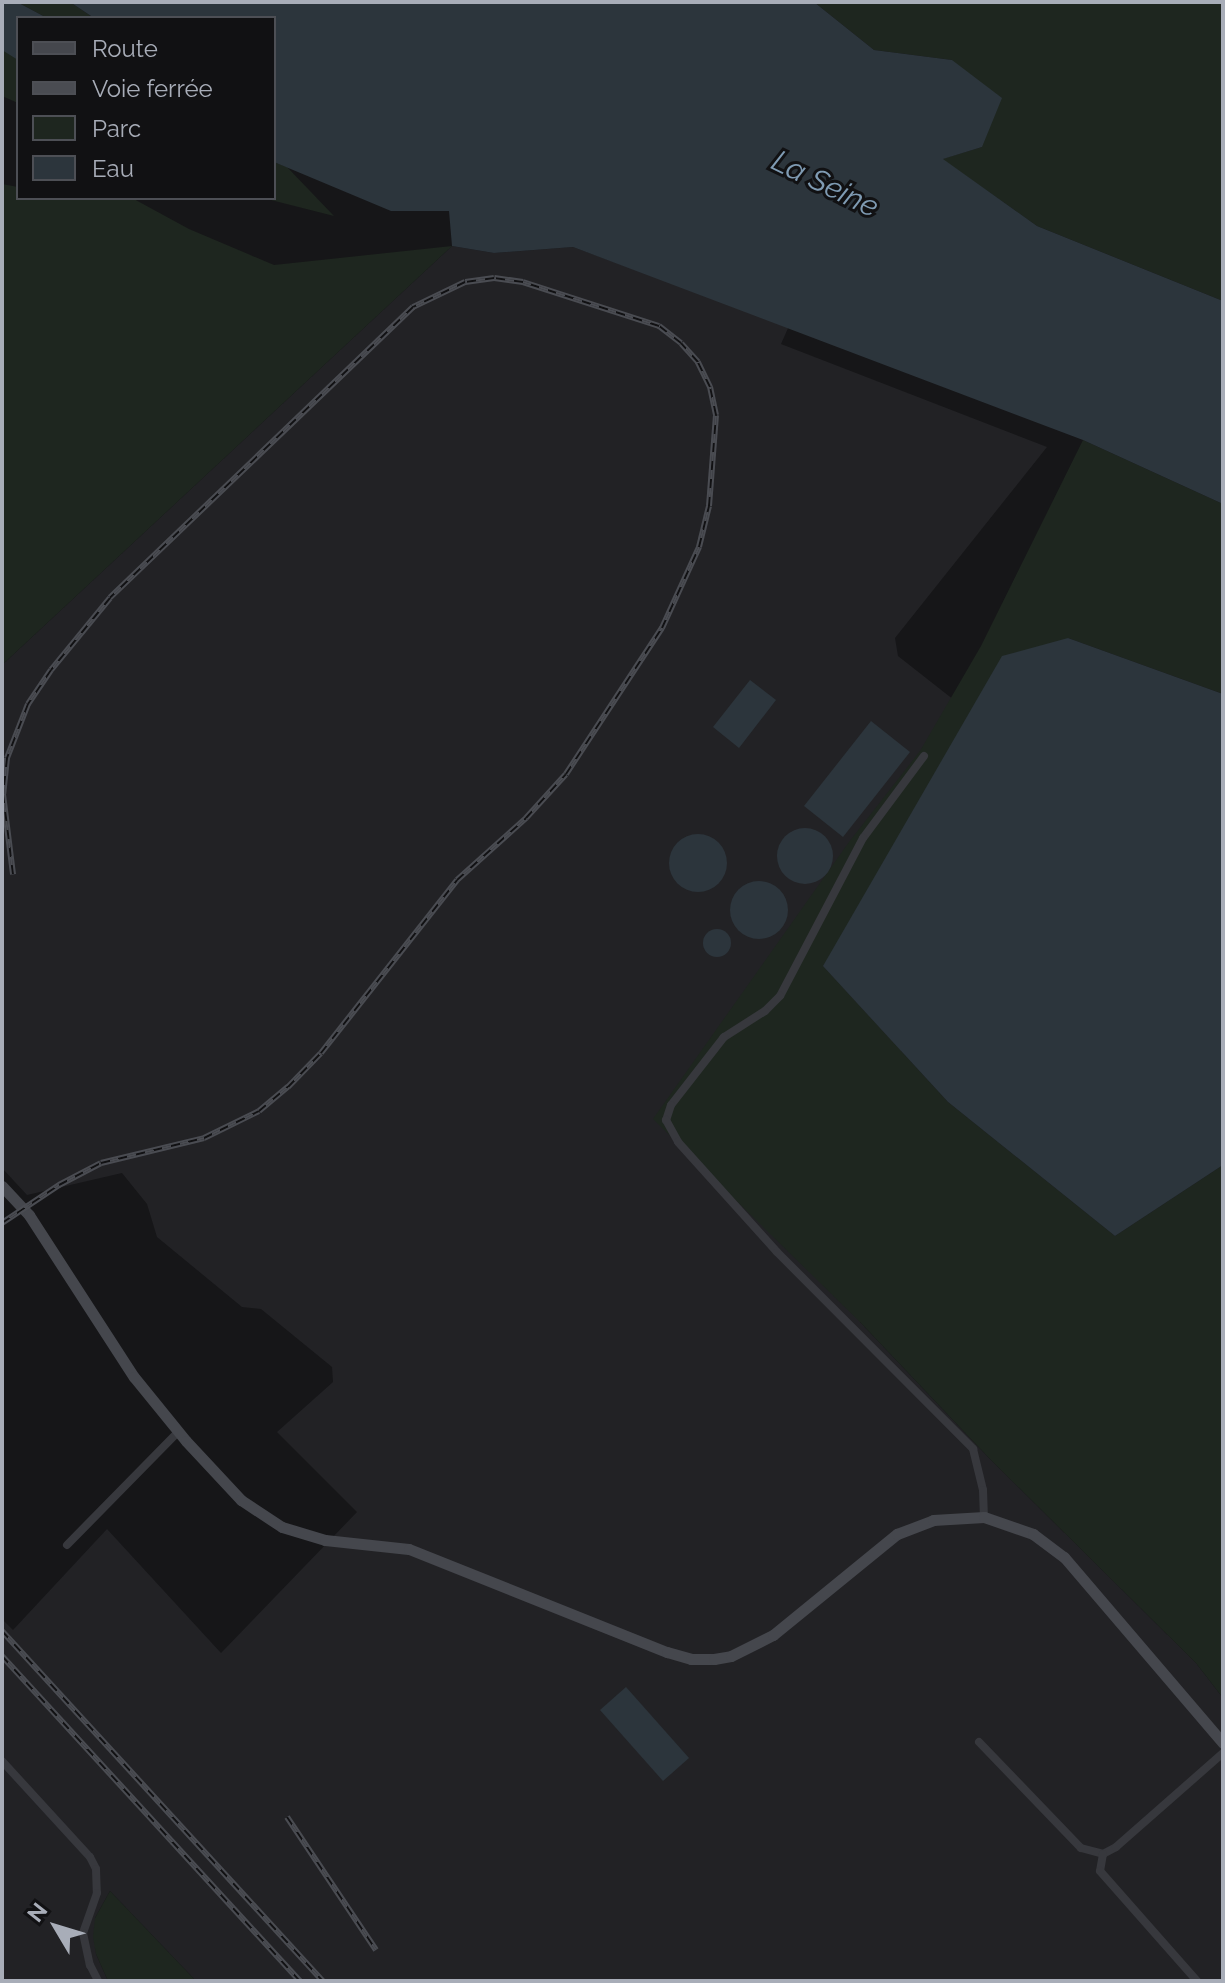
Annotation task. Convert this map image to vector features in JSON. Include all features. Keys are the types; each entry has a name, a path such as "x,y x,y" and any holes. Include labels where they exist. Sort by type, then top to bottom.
{"street":[{"path":"924,756 863,838 780,996 765,1011 724,1037 671,1105 666,1120 678,1142 777,1252 973,1449 983,1490 984,1517"},
{"path":"2,1186 29,1215 125,1363 178,1432 241,1500 282,1527 325,1540 409,1549 691,1659 731,1656 754,1647 897,1534 933,1520 984,1517 1033,1534 1064,1557 1223,1743"},
{"path":"67,1545 178,1432"},
{"path":"979,1742 1081,1848 1103,1854 1116,1847 1223,1753"},
{"path":"2,1761 90,1857 96,1869 99,1879 97,1893 83,1933 90,1965 98,1981"},
{"path":"1103,1854 1100,1871 1197,1981"}],"shaded area":[{"path":"452,246 494,253 573,247 789,326 781,344 1047,447 895,638 898,656 954,700 860,1322 989,1458 1196,1663 1223,1698 1223,1981 196,1981 110,1891 95,1918 96,1954 108,1981 2,1981 2,1619 13,1630 107,1529 221,1653 357,1512 277,1432 333,1382 332,1367 261,1309 242,1307 157,1237 147,1204 122,1173 27,1195 2,1168 2,665"}],"green space":[{"path":"17,2 70,2 91,16 43,16"},
{"path":"814,2 1223,2 1223,301 1037,226 942,159 982,147 952,60 874,50"},
{"path":"2,49 16,58 16,102 2,96"},
{"path":"276,163 287,167 334,216 271,200 276,200"},
{"path":"2,184 16,187 16,200 136,200 189,229 274,265 452,246 2,665"},
{"path":"1083,440 1223,504 1223,694 1068,638 823,966 948,1102 1115,1236 1223,1165 1223,1698 1196,1663 989,1458 860,1322 653,1119 849,842 920,751 981,646"},
{"path":"110,1891 196,1981 108,1981 96,1954 93,1937 95,1918"}],"water":[{"path":"2,2 17,2 43,16 16,16 16,59 2,50"},
{"name":"La Seine","path":"70,2 814,2 874,50 952,60 1002,98 982,147 943,159 1037,226 1223,301 1223,504 1083,440 573,247 494,253 452,246 449,211 391,211 276,163 276,16 91,16"},
{"path":"1068,638 1223,694 1223,1165 1115,1236 948,1102 823,966 1002,656"},
{"path":"750,680 776,700 739,748 713,727"},
{"path":"871,721 910,752 843,837 804,806"},
{"path":"805,828 825,836 833,856 825,876 805,884 785,876 777,856 785,836"},
{"path":"698,834 709,836 718,843 725,852 725,874 718,883 709,890 698,892 687,890 678,883 671,874 669,863 671,852 678,843 687,836"},
{"path":"759,881 770,883 779,890 786,899 786,921 779,930 770,937 759,939 748,937 739,930 732,921 730,910 732,899 739,890 748,883"},
{"path":"717,929 727,933 731,943 727,953 717,957 707,953 703,943 707,933"},
{"path":"626,1687 689,1758 663,1781 600,1710"}],"railway":[{"path":"2,1223 59,1185 101,1163 204,1138 259,1111 321,1053 457,880 526,818 566,774 662,628 699,547 709,506 716,415 710,387 698,362 681,343 659,326 523,282 494,278 465,282 413,307 110,598 51,670 28,704 7,758 3,794 13,874"},
{"path":"2,1631 323,1981"},
{"path":"2,1656 300,1981"},
{"path":"287,1817 376,1950"}]}
